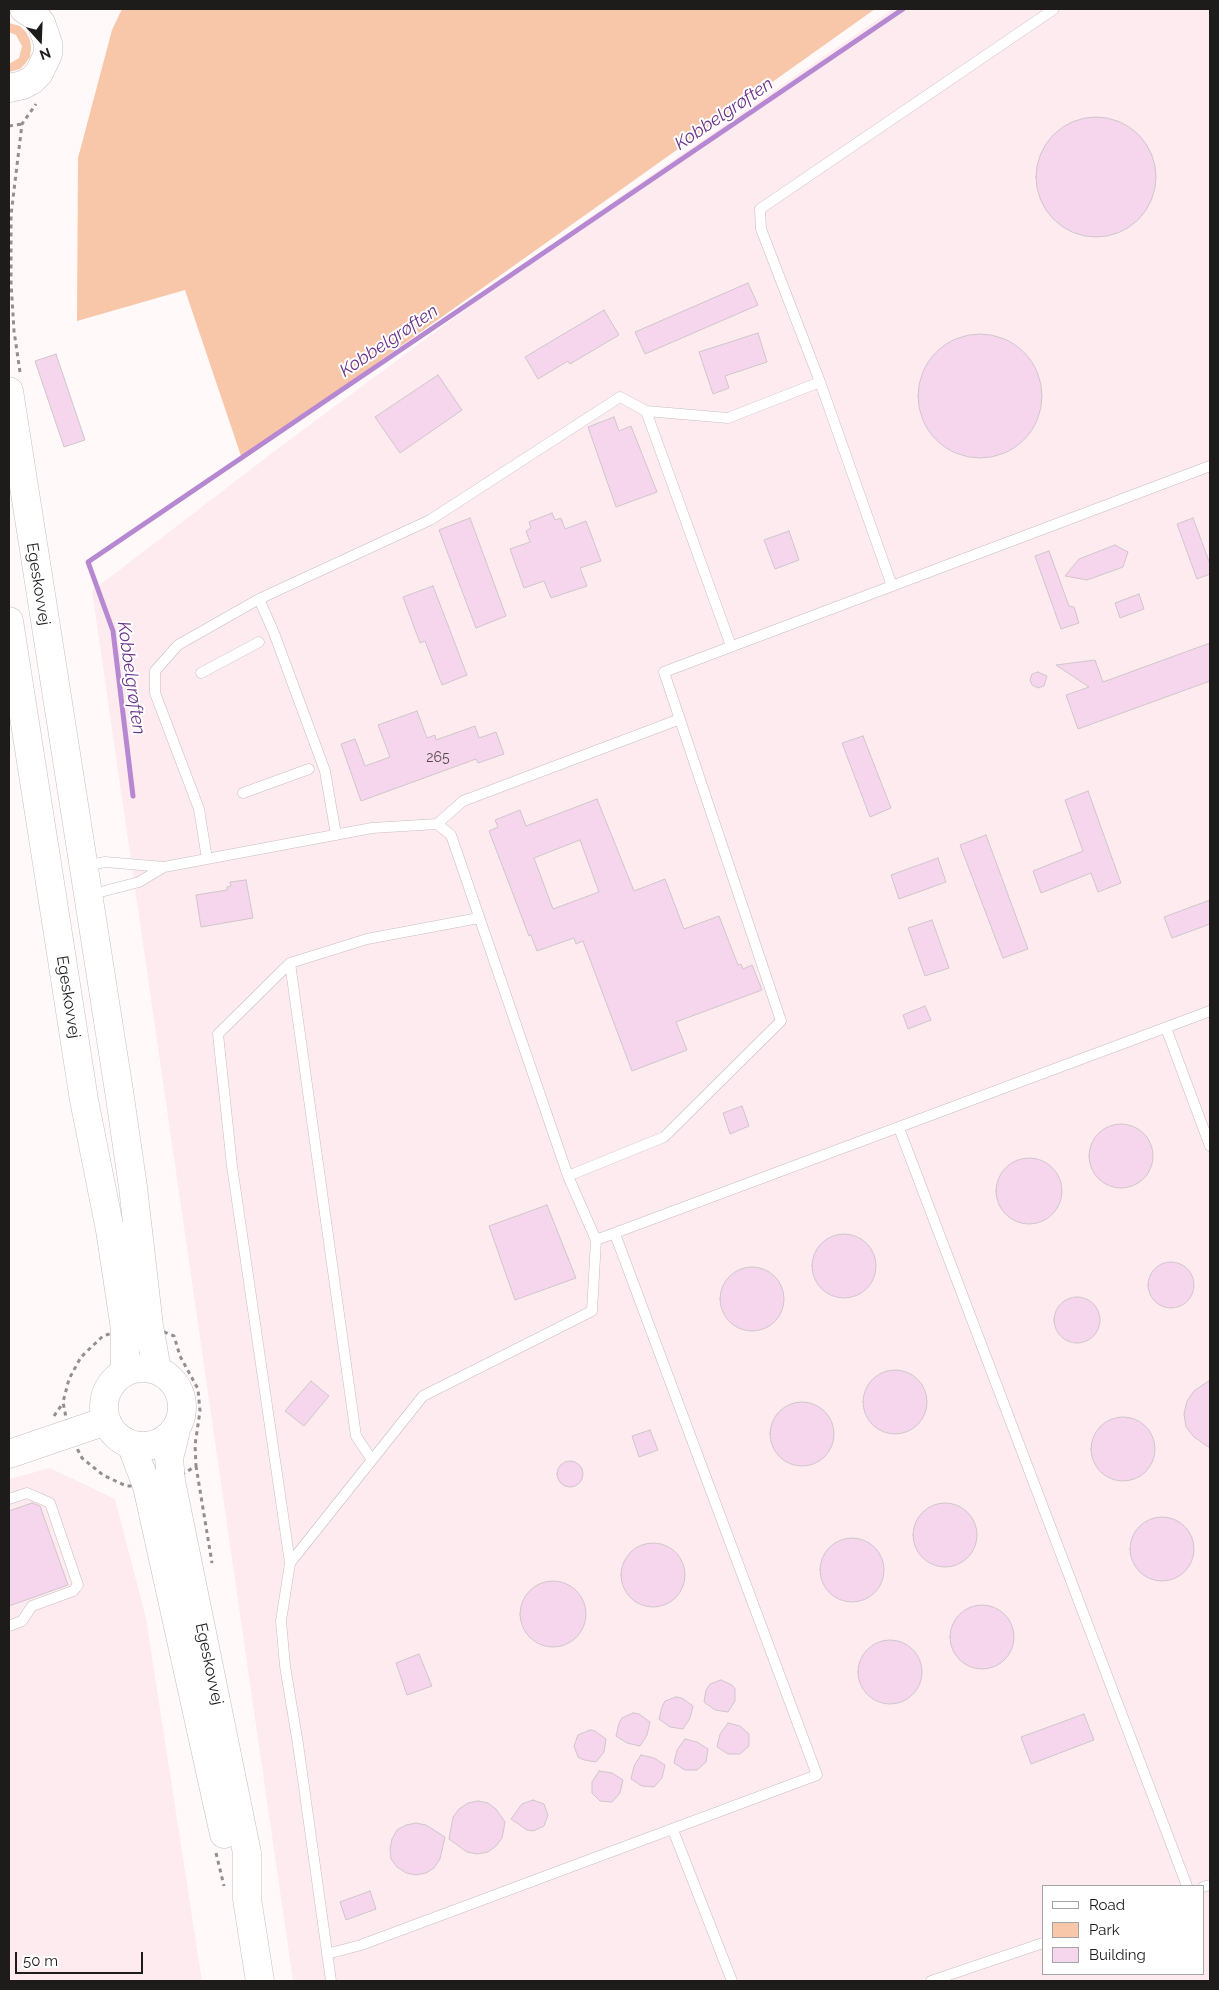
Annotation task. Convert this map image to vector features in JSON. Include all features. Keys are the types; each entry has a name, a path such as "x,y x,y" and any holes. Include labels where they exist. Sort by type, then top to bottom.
{"main road":[{"path":"10,91 32,80 39,73 46,58 48,43 46,33 32,11"},
{"name":"Egeskovvej","path":"9,391 133,1187 137,1328 124,1372"},
{"name":"Egeskovvej","path":"9,620 84,1100 110,1230 137,1328 157,1370"},
{"path":"137,1368 157,1370 176,1384 182,1398 183,1415 176,1430 165,1441 155,1446 132,1447 115,1435 106,1421 105,1399 114,1381 124,1372 137,1368"},
{"path":"9,1454 106,1421"},
{"name":"Egeskovvej","path":"159,1484 169,1458 176,1430"},
{"name":"Egeskovvej","path":"132,1447 159,1484 247,1853 247,1899 260,1981"}],"lane":[{"path":"892,586 820,382 761,229 760,209 1054,9"},
{"path":"208,859 199,809 155,693 154,671 178,645 259,599 430,520 620,397 646,411 728,418 820,382"},
{"path":"646,411 731,646"},
{"path":"568,1176 664,1137 781,1021 664,672 1210,466"},
{"path":"259,599 274,633 325,771 336,835"},
{"path":"201,672 259,642"},
{"path":"84,866 106,862 164,867 372,828 437,824 463,800 680,719"},
{"path":"243,793 309,769"},
{"path":"290,1563 423,1396 592,1311 596,1240 568,1176 451,835 437,824"},
{"path":"89,895 139,882 164,867"},
{"path":"331,1981 281,1621 290,1563 232,1166 218,1034 290,963 367,940 479,918"},
{"path":"290,963 356,1436 372,1460"},
{"path":"596,1240 1210,1011"},
{"path":"1166,1028 1210,1146"},
{"path":"899,1128 1187,1885"},
{"path":"327,1954 361,1945 817,1775 615,1234"},
{"path":"9,1499 27,1493 50,1503 78,1585 74,1591 32,1606 22,1621 9,1626"},
{"path":"672,1830 732,1981"},
{"path":"930,1981 1042,1942"}],"path":[{"path":"9,126 22,124"},
{"path":"137,1328 174,1336 180,1356 198,1389 200,1411 195,1445 196,1466 159,1484 126,1486 103,1476 82,1458 69,1433 63,1402 69,1379 81,1357 104,1336 137,1328"}],"shaded area":[{"path":"893,9 1210,9 1210,1981 293,1981 92,591 280,447 589,218"},
{"path":"50,1468 115,1499 146,1618 202,1981 9,1981 9,1479"}],"green space":[{"path":"122,9 875,9 242,459 185,290 77,321 78,158 112,30"},
{"path":"9,23 20,26 26,32 31,48 30,57 25,64 20,69 9,72 9,64 19,58 22,46 16,35 9,32"}],"building":[{"path":"1096,117 1119,121 1139,134 1152,154 1156,177 1152,200 1139,220 1119,233 1096,237 1073,233 1053,220 1040,200 1036,177 1040,154 1053,134 1073,121"},
{"path":"748,283 758,305 645,354 635,332"},
{"path":"604,310 619,335 570,364 568,361 538,379 525,357"},
{"path":"758,333 767,362 725,376 729,388 713,394 699,352"},
{"path":"980,334 1004,338 1024,352 1038,372 1042,396 1038,420 1024,440 1004,454 980,458 956,454 936,440 922,420 918,396 922,372 936,352 956,338"},
{"path":"56,354 85,440 64,447 35,361"},
{"path":"438,375 462,410 400,453 375,417"},
{"path":"614,417 619,431 631,426 657,492 616,507 588,427"},
{"path":"552,513 555,520 561,518 565,529 586,521 601,561 580,568 587,586 551,598 544,581 524,588 510,549 530,542 526,531 531,528 529,522"},
{"path":"470,518 506,616 476,628 439,530"},
{"path":"1193,518 1210,564 1210,574 1197,579 1177,524"},
{"path":"789,531 799,560 775,569 764,540"},
{"path":"1115,545 1128,552 1123,567 1087,580 1065,576 1079,559"},
{"path":"1049,551 1069,606 1074,607 1079,623 1061,629 1035,556"},
{"path":"433,586 467,675 442,685 425,641 420,643 403,597"},
{"path":"1139,594 1144,609 1120,618 1115,603"},
{"path":"1210,643 1210,681 1078,729 1066,695 1089,687 1056,665 1095,660 1103,682"},
{"path":"1038,672 1047,676 1044,686 1038,688 1032,685 1030,680 1032,674"},
{"path":"417,711 427,738 435,735 436,740 475,726 479,738 496,732 504,754 478,763 476,759 361,801 341,744 355,739 365,766 390,757 378,725"},
{"path":"863,736 891,808 870,817 842,743"},
{"path":"1088,791 1121,883 1098,892 1091,873 1041,893 1033,871 1083,851 1065,800"},
{"path":"597,799 634,891 665,879 684,929 719,916 738,965 741,964 743,969 752,965 762,990 676,1022 687,1050 632,1071 583,941 576,944 574,938 537,951 531,935 529,936 489,831 498,827 495,820 520,810 526,826","holes":["580,840 599,892 553,909 534,858"]},
{"path":"986,835 1028,949 1003,958 960,845"},
{"path":"938,858 946,882 899,899 891,875"},
{"path":"246,880 253,918 201,927 196,895 227,890 227,887 231,886 230,882"},
{"path":"1210,900 1210,924 1172,938 1164,917"},
{"path":"932,920 949,968 925,976 908,928"},
{"path":"925,1006 931,1020 908,1029 903,1015"},
{"path":"742,1106 749,1126 730,1134 723,1113"},
{"path":"1115,1124 1127,1124 1144,1133 1151,1144 1153,1156 1151,1168 1144,1179 1127,1188 1115,1188 1103,1183 1094,1174 1089,1162 1089,1150 1094,1138 1103,1129"},
{"path":"1029,1158 1041,1161 1052,1168 1059,1179 1062,1191 1059,1203 1052,1214 1041,1221 1029,1224 1017,1221 1006,1214 999,1203 996,1191 999,1179 1006,1168 1017,1161"},
{"path":"547,1205 576,1278 515,1300 489,1226"},
{"path":"838,1234 850,1234 867,1243 874,1254 876,1266 874,1278 867,1289 850,1298 838,1298 826,1293 817,1284 812,1272 812,1260 817,1248 826,1239"},
{"path":"1171,1262 1184,1266 1190,1272 1194,1285 1190,1298 1184,1304 1171,1308 1158,1304 1152,1298 1148,1285 1152,1272 1158,1266"},
{"path":"746,1267 758,1267 775,1276 782,1287 784,1299 782,1311 775,1322 758,1331 746,1331 734,1326 725,1317 720,1305 720,1293 725,1281 734,1272"},
{"path":"1077,1297 1090,1301 1096,1307 1100,1320 1096,1333 1090,1339 1077,1343 1064,1339 1058,1333 1054,1320 1058,1307 1064,1301"},
{"path":"889,1370 901,1370 918,1379 925,1390 927,1402 925,1414 918,1425 901,1434 889,1434 877,1429 868,1420 863,1408 863,1396 868,1384 877,1375"},
{"path":"1210,1380 1210,1448 1194,1437 1186,1427 1184,1414 1187,1401 1194,1391"},
{"path":"311,1381 329,1396 304,1426 285,1411"},
{"path":"796,1402 808,1402 825,1411 832,1422 834,1434 832,1446 825,1457 808,1466 796,1466 784,1461 775,1452 770,1440 770,1428 775,1416 784,1407"},
{"path":"1117,1417 1129,1417 1146,1426 1153,1437 1155,1449 1153,1461 1146,1472 1129,1481 1117,1481 1105,1476 1096,1467 1091,1455 1091,1443 1096,1431 1105,1422"},
{"path":"650,1430 658,1450 639,1457 632,1436"},
{"path":"570,1461 579,1465 583,1474 579,1483 570,1487 561,1483 557,1474 561,1465"},
{"path":"32,1503 40,1506 68,1585 9,1606 9,1511"},
{"path":"939,1503 951,1503 968,1512 975,1523 977,1535 975,1547 968,1558 951,1567 939,1567 927,1562 918,1553 913,1541 913,1529 918,1517 927,1508"},
{"path":"1156,1517 1168,1517 1185,1526 1192,1537 1194,1549 1192,1561 1185,1572 1168,1581 1156,1581 1144,1576 1135,1567 1130,1555 1130,1543 1135,1531 1144,1522"},
{"path":"846,1538 858,1538 875,1547 882,1558 884,1570 882,1582 875,1593 858,1602 846,1602 834,1597 825,1588 820,1576 820,1564 825,1552 834,1543"},
{"path":"647,1543 659,1543 676,1552 683,1563 685,1575 683,1587 676,1598 659,1607 647,1607 635,1602 626,1593 621,1581 621,1569 626,1557 635,1548"},
{"path":"553,1581 565,1584 576,1591 583,1602 586,1614 583,1626 576,1637 565,1644 553,1647 541,1644 530,1637 523,1626 520,1614 523,1602 530,1591 541,1584"},
{"path":"976,1605 988,1605 1005,1614 1012,1625 1014,1637 1012,1649 1005,1660 988,1669 976,1669 964,1664 955,1655 950,1643 950,1631 955,1619 964,1610"},
{"path":"884,1640 896,1640 913,1649 920,1660 922,1672 920,1684 913,1695 896,1704 884,1704 872,1699 863,1690 858,1678 858,1666 863,1654 872,1645"},
{"path":"419,1654 432,1686 407,1695 396,1663"},
{"path":"721,1680 732,1685 735,1689 735,1701 728,1712 715,1710 704,1702 706,1690 710,1684"},
{"path":"676,1697 682,1698 693,1706 690,1718 683,1729 670,1727 659,1719 665,1701"},
{"path":"633,1713 639,1714 650,1722 647,1735 640,1746 627,1743 616,1736 622,1718"},
{"path":"1084,1714 1094,1740 1031,1764 1021,1737"},
{"path":"728,1723 740,1726 749,1734 749,1746 740,1754 728,1754 717,1747 720,1734"},
{"path":"590,1730 595,1731 606,1739 604,1752 596,1762 578,1757 574,1746 578,1735"},
{"path":"685,1739 697,1742 708,1749 706,1762 697,1770 685,1770 674,1763 677,1750"},
{"path":"641,1755 654,1758 665,1765 662,1778 654,1787 642,1786 631,1779 634,1766"},
{"path":"599,1771 612,1773 623,1780 620,1793 612,1802 600,1801 592,1793 592,1782"},
{"path":"533,1800 544,1804 548,1815 544,1826 533,1831 527,1830 511,1819 522,1804"},
{"path":"478,1801 488,1803 496,1809 505,1822 502,1838 496,1846 488,1852 477,1854 467,1852 449,1839 453,1817 459,1809 468,1803"},
{"path":"416,1823 426,1825 445,1837 440,1859 434,1868 426,1873 416,1875 406,1873 397,1867 391,1859 390,1849 392,1839 397,1830 406,1825"},
{"path":"370,1891 376,1909 346,1920 340,1902"}],"waterway":[{"name":"Kobbelgrøften","path":"133,796 113,631 88,562 903,9"}]}
